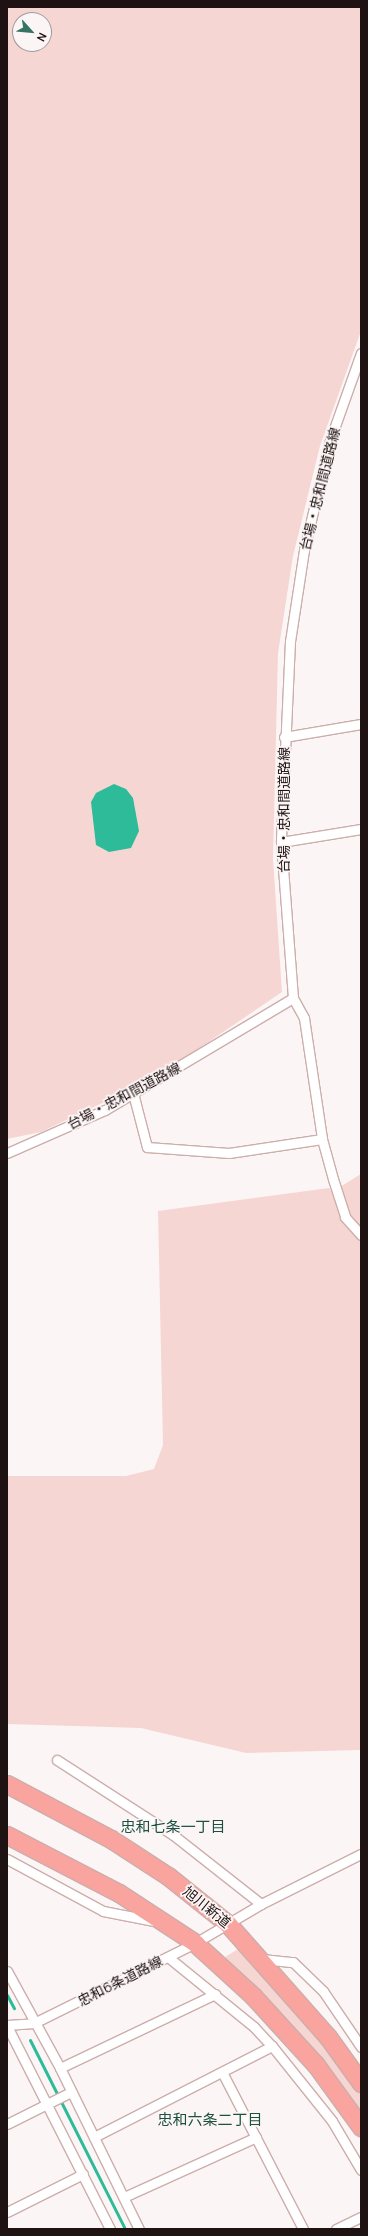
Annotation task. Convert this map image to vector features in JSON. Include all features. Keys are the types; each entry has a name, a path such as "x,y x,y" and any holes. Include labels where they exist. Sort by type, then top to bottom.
{"highway":[{"name":"旭川新道","path":"7,1784 117,1843 168,1876 228,1924 262,1959 328,2037 361,2084"},
{"path":"7,1835 119,1893 195,1943 253,1996 310,2060 361,2127"}],"street":[{"name":"台場・忠和間道路線","path":"7,1153 134,1093 293,998 281,842 284,737 290,641 304,550 330,440 361,353"},
{"path":"284,737 361,724"},
{"path":"281,842 361,829"},
{"path":"293,998 304,1018 322,1139 345,1217 361,1235"},
{"path":"134,1093 147,1147 229,1153 322,1139"},
{"path":"57,1760 172,1834 261,1904"},
{"name":"忠和6条道路線","path":"7,2025 34,2024 195,1943 261,1904 361,1854"},
{"path":"7,1859 103,1911 165,1923"},
{"path":"168,1957 215,1994 272,2046 332,2121 361,2170"},
{"path":"262,1959 293,1962 322,1991 361,2047"},
{"path":"7,1972 34,2024 60,2068 68,2094 94,2137 139,2229"},
{"path":"60,2068 215,1994"},
{"path":"7,2025 51,2102 83,2174 110,2229"},
{"path":"94,2137 272,2046"},
{"path":"222,2072 303,2229"},
{"path":"7,2124 68,2094"},
{"path":"124,2197 256,2137"},
{"path":"7,2212 83,2174"},
{"path":"336,2229 361,2217"}],"shaded area":[{"path":"7,7 361,7 361,331 320,446 293,556 278,653 273,859 282,992 157,1077 41,1132 7,1139"},
{"path":"114,784 126,789 133,798 139,831 131,848 109,852 96,845 91,802 96,793"},
{"path":"361,1174 361,1750 246,1753 141,1728 7,1724 7,1476 126,1476 154,1469 163,1445 158,1211 329,1188 332,1192"},
{"path":"240,1948 324,2041 361,2093 361,2117 322,2063 225,1957"}],"waterway":[{"path":"7,1995 14,2008"},
{"path":"30,2040 125,2229"}],"district":[{"name":"忠和七条一丁目","path":"173,1827"},
{"name":"忠和六条二丁目","path":"210,2120"}]}
